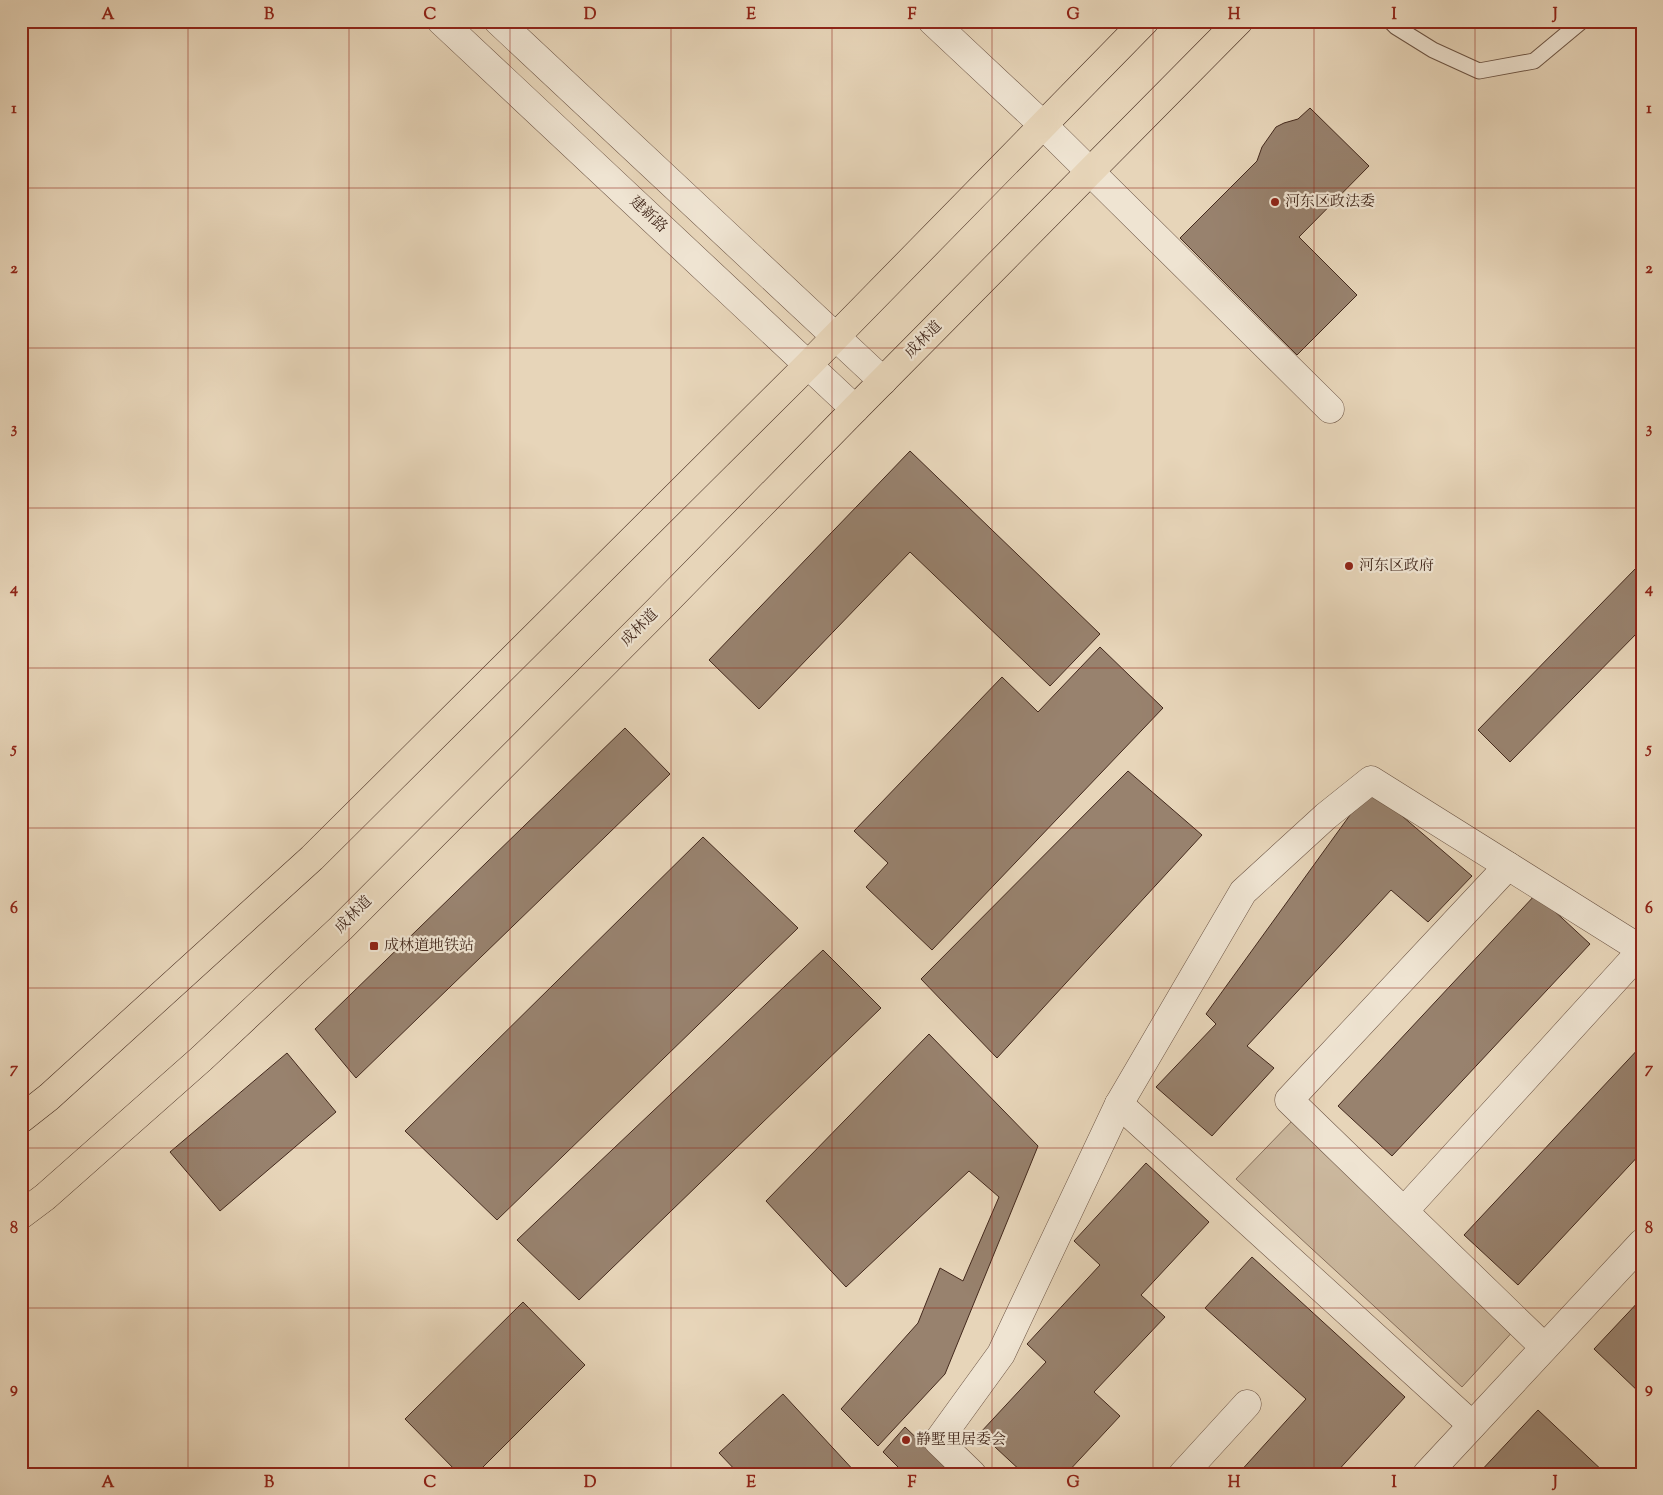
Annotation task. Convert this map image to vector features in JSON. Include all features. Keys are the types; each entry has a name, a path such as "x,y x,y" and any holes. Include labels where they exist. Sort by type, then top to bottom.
{"main road":[{"path":"21,1119 49,1097 312,858 808,364 1144,21"},
{"name":"成林道","path":"21,1215 53,1191 201,1059 341,928 657,611 1239,21"}],"street":[{"name":"建新路","path":"441,21 855,409"},
{"path":"498,21 883,381"},
{"path":"932,21 1043,125 1330,409"},
{"path":"972,1474 938,1441 1002,1354 1119,1104 1243,892 1326,816 1371,780 1642,950 1404,1211"},
{"path":"1508,866 1289,1100 1544,1347"},
{"path":"1119,1104 1472,1425"},
{"path":"1427,1474 1642,1243"},
{"path":"1183,1474 1247,1404"}],"lane":[{"path":"1390,21 1396,27 1433,50 1479,70 1534,60 1582,21"}],"shaded area":[{"path":"1295,1118 1516,1328 1462,1387 1236,1179"}],"building":[{"name":"河东区政法委","path":"1310,108 1369,166 1299,237 1357,295 1297,355 1180,238 1257,161 1262,147 1276,127 1298,119"},
{"path":"910,451 1100,634 1050,686 910,552 759,709 709,660"},
{"path":"1637,567 1642,571 1642,628 1510,762 1478,730"},
{"path":"1100,647 1163,708 932,950 866,887 888,863 854,831 1002,677 1038,712"},
{"path":"625,728 670,774 356,1078 315,1029"},
{"path":"1128,771 1202,835 997,1058 921,979"},
{"path":"1374,792 1472,876 1428,922 1391,890 1247,1046 1274,1068 1212,1136 1156,1087 1216,1024 1206,1014 1350,815"},
{"path":"703,837 798,928 497,1220 405,1131"},
{"path":"1536,894 1590,944 1392,1156 1338,1106"},
{"path":"823,950 881,1008 579,1300 517,1240"},
{"path":"929,1034 1038,1146 945,1374 878,1446 841,1409 918,1323 940,1268 963,1281 999,1197 969,1171 846,1287 766,1201"},
{"path":"1642,1045 1642,1152 1518,1285 1464,1235"},
{"path":"287,1053 336,1112 220,1211 170,1152"},
{"path":"1146,1163 1209,1222 1141,1295 1165,1317 1094,1392 1120,1416 1066,1474 1024,1474 980,1433 1046,1362 1027,1344 1100,1265 1074,1241"},
{"path":"1252,1257 1405,1397 1335,1474 1238,1474 1306,1399 1205,1308"},
{"path":"1642,1298 1642,1395 1594,1349"},
{"path":"523,1302 585,1365 476,1474 459,1474 405,1419"},
{"path":"783,1394 857,1474 739,1474 719,1453"},
{"path":"1538,1410 1606,1474 1478,1474"},
{"name":"静墅里居委会","path":"905,1427 954,1474 905,1474 883,1452"}],"place":[{"name":"河东区政法委","path":"1275,202"},
{"name":"河东区政府","path":"1349,566"},
{"name":"成林道地铁站","path":"374,946"},
{"name":"静墅里居委会","path":"906,1440"}]}
